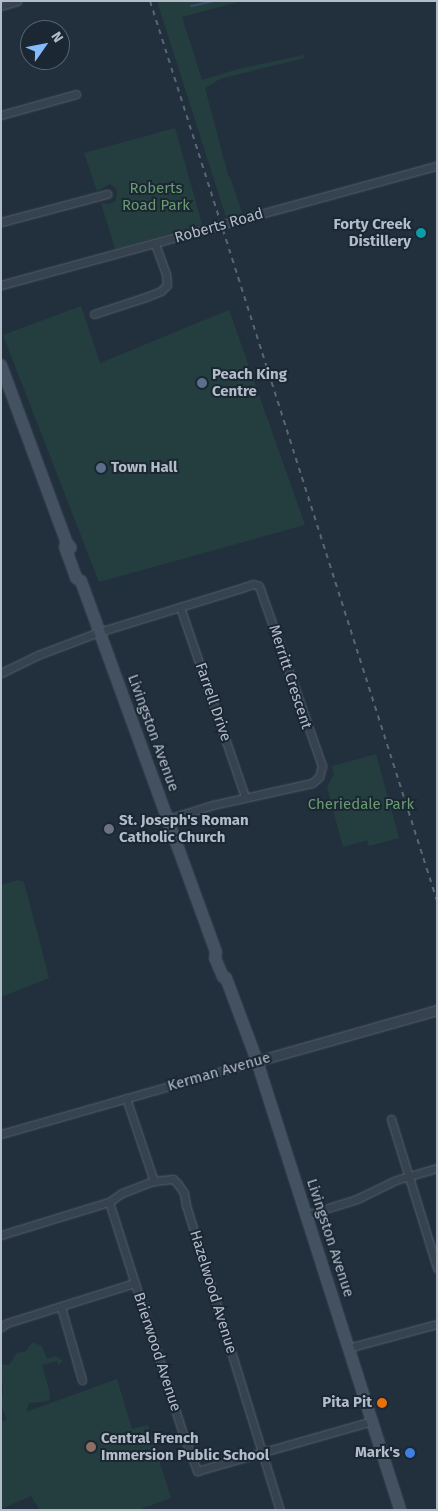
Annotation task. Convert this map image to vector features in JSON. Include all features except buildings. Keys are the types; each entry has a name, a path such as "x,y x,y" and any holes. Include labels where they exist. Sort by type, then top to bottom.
{"main road":[{"name":"Livingston Avenue","path":"1,365 67,544 65,547 76,578 81,581 216,952 215,958 223,977 226,978 257,1061 400,1510"}],"street":[{"path":"1,6 17,1"},
{"path":"1,115 76,94"},
{"name":"Roberts Road","path":"1,285 437,166"},
{"path":"1,222 107,194"},
{"path":"94,314 146,297 161,291 167,285 166,274 155,244"},
{"name":"Merritt Crescent","path":"1,673 38,655 99,632 253,584 259,586 322,766 320,777 312,783 245,797 168,819"},
{"name":"Farrell Drive","path":"180,607 245,797"},
{"name":"Kerman Avenue","path":"1,1134 437,1010"},
{"path":"1,1235 109,1202 122,1193 154,1181 126,1098"},
{"path":"392,1119 437,1268"},
{"path":"306,1215 357,1199 408,1176 437,1168"},
{"name":"Hazelwood Avenue","path":"154,1181 173,1179 184,1193 186,1205 280,1510"},
{"name":"Brierwood Avenue","path":"109,1202 194,1467 197,1471 203,1471 372,1421"},
{"path":"1,1326 7,1322 61,1307 135,1282"},
{"path":"61,1307 82,1380"},
{"path":"348,1348 437,1324"}],"green space":[{"path":"157,1 242,1 182,17 202,80 238,69 304,55 304,58 220,79 205,88 228,175 242,213 226,217"},
{"name":"Roberts Road Park","path":"175,128 202,224 115,249 101,203 110,204 116,201 117,189 110,184 97,191 84,153"},
{"name":"Peach King Centre","path":"81,306 100,363 229,310 305,525 99,582 3,335"},
{"name":"Cheriedale Park","path":"376,754 399,838 369,846 367,840 343,847 327,787 334,774 332,766"},
{"path":"18,880 24,882 49,978 1,997 1,885"},
{"name":"Central French Immersion Public School","path":"32,1342 42,1346 47,1359 56,1356 63,1361 58,1365 57,1361 42,1365 50,1394 49,1401 29,1403 26,1412 117,1379 132,1429 148,1425 171,1498 138,1510 40,1510 31,1496 1,1509 1,1422 7,1420 1,1405 3,1392 1,1365 9,1365 17,1353 26,1351"}],"waterway":[{"path":"191,6 214,1"}],"railway":[{"path":"150,1 437,901"}],"place":[{"name":"Forty Creek Distillery","path":"421,233"},
{"name":"Peach King Centre","path":"202,383"},
{"name":"Town Hall","path":"101,468"},
{"name":"St. Joseph's Roman Catholic Church","path":"109,829"},
{"name":"Pita Pit","path":"382,1403"},
{"name":"Central French Immersion Public School","path":"91,1447"},
{"name":"Mark's","path":"410,1453"}]}
